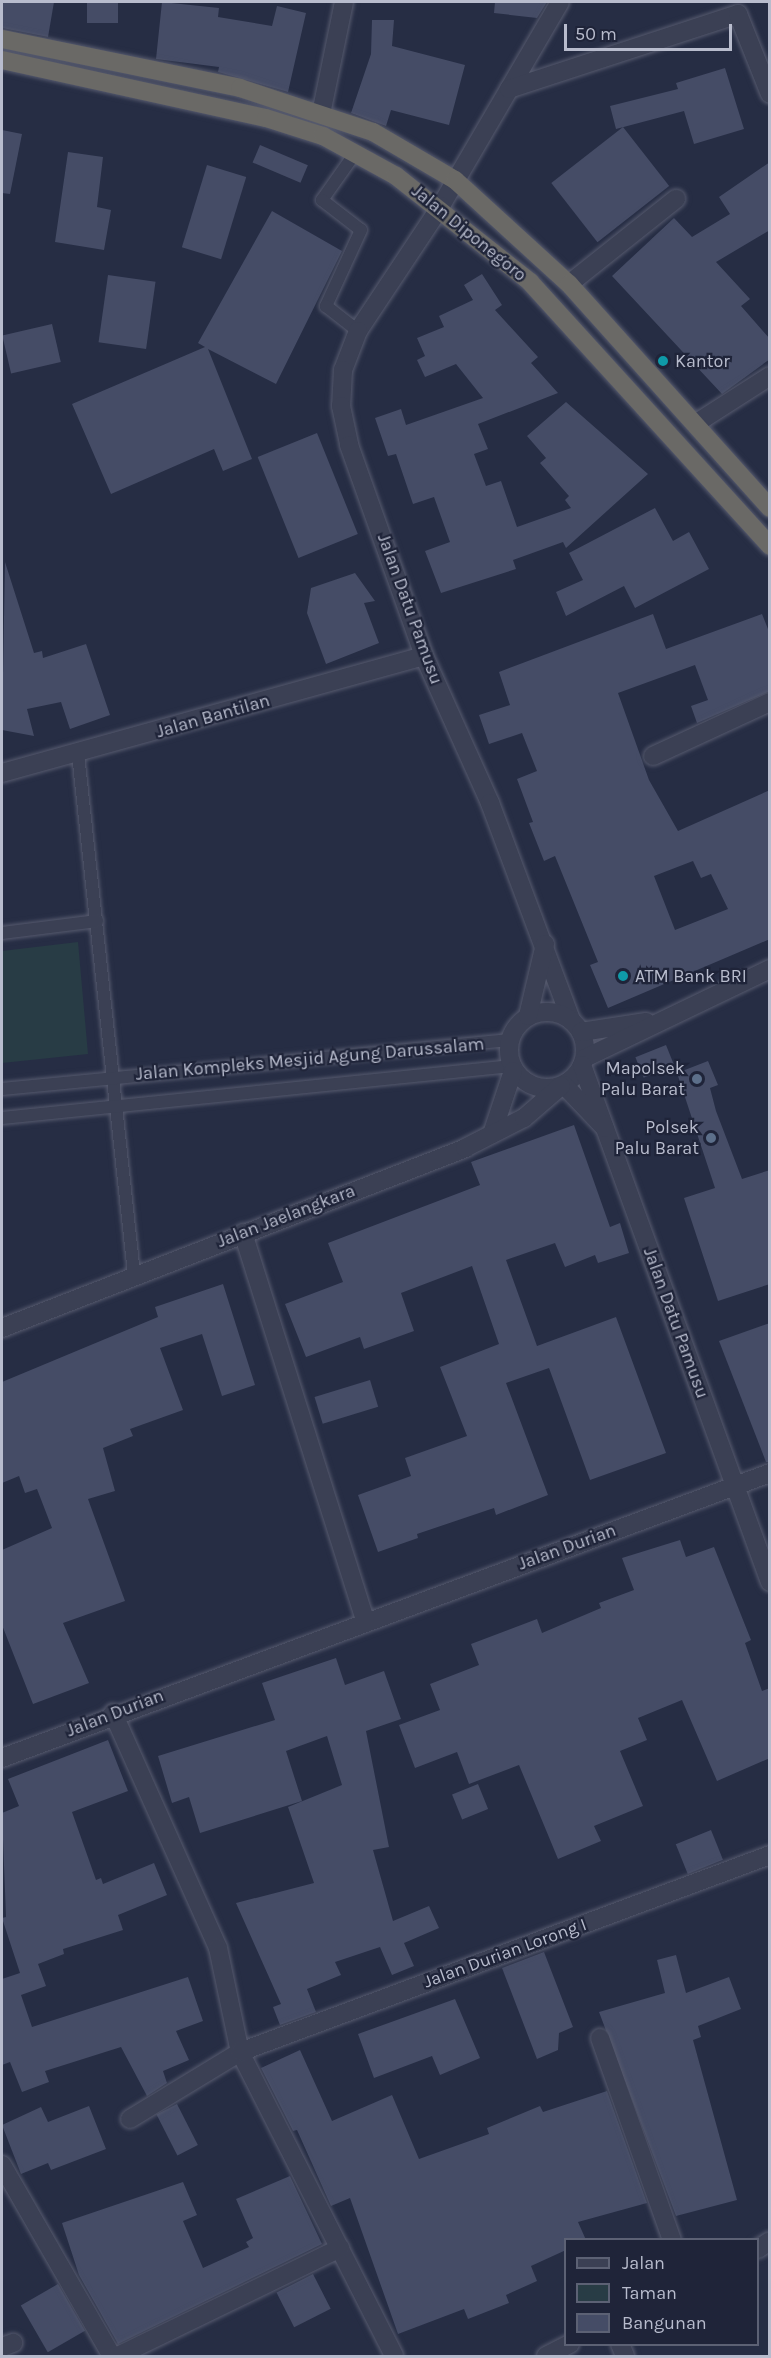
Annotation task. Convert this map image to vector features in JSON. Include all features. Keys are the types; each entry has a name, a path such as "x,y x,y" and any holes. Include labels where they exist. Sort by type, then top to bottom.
{"highway":[{"name":"Jalan Diponegoro","path":"2,39 196,76 321,114 373,132 455,180 569,284 770,508"},
{"name":"Jalan Diponegoro","path":"2,60 266,118 356,152 441,206 530,282 770,546"}],"street":[{"path":"321,114 345,19 344,2"},
{"name":"Jalan Datu Pamusu","path":"560,2 441,206 358,331 342,370 341,406 349,445 424,656 490,803 576,1026"},
{"path":"509,89 738,14 770,94"},
{"path":"569,284 676,199"},
{"path":"695,424 770,376"},
{"name":"Jalan Bantilan","path":"2,773 78,754 424,656"},
{"path":"653,756 770,702"},
{"path":"492,1134 512,1068 509,1040 528,1016 545,944"},
{"path":"512,1068 543,1089 562,1085 584,1062 654,1021 770,969"},
{"path":"528,1016 557,1013 576,1026 654,1021"},
{"path":"576,1026 584,1062"},
{"name":"Jalan Datu Pamusu","path":"584,1062 733,1486 770,1582"},
{"path":"562,1085 609,1132"},
{"name":"Jalan Jaelangkara","path":"2,1328 492,1134 524,1118 562,1085"},
{"path":"243,1233 366,1622"},
{"name":"Jalan Durian","path":"2,1757 113,1713 770,1473"},
{"path":"113,1713 218,1948 240,2052 394,2356"},
{"name":"Jalan Durian Lorong I","path":"130,2120 240,2052 770,1856"},
{"path":"600,2038 671,2238"},
{"path":"2,2165 112,2356"},
{"path":"118,2356 340,2248"},
{"path":"546,2356 566,2346"}],"lane":[{"path":"356,152 322,200 361,230 326,306 358,331"},
{"name":"Jalan Kompleks Mesjid Agung Darussalam","path":"78,754 97,921 114,1108 134,1274"},
{"path":"2,933 97,921"},
{"name":"Jalan Kompleks Mesjid Agung Darussalam","path":"2,1089 509,1040"},
{"path":"2,1118 512,1068"}],"green space":[{"path":"78,942 88,1054 2,1063 2,951"}],"building":[{"path":"2,2 54,2 48,37 2,28"},
{"path":"87,2 118,2 118,23 87,23"},
{"path":"162,2 219,8 218,17 272,26 277,6 306,13 288,92 218,72 219,67 156,59"},
{"path":"495,2 547,2 537,18 494,13"},
{"path":"372,20 394,20 392,46 465,65 449,125 391,110 386,126 351,113 371,54"},
{"path":"725,68 744,129 694,144 684,111 616,129 610,106 678,89 676,83"},
{"path":"623,127 669,186 597,242 551,183"},
{"path":"2,130 22,134 10,194 2,193"},
{"path":"260,145 308,165 300,183 253,162"},
{"path":"68,152 103,157 97,207 111,210 104,250 55,242"},
{"path":"770,162 770,230 716,262 750,299 741,306 770,339 770,359 722,394 612,276 674,218 692,237 730,214 719,197"},
{"path":"207,165 246,177 221,259 182,247"},
{"path":"272,211 342,251 276,384 208,349 252,459 223,471 214,449 111,494 72,404 205,347 198,343"},
{"path":"482,274 502,305 495,310 538,357 531,363 558,393 478,424 488,449 474,454 486,486 501,481 517,527 571,508 565,500 569,496 540,463 546,458 527,436 566,402 648,474 566,548 563,542 513,560 516,569 441,593 425,551 450,542 434,497 413,504 396,454 388,456 375,418 401,409 406,425 483,398 456,364 425,377 417,360 425,356 417,338 444,327 439,316 473,300 464,285"},
{"path":"108,275 156,282 146,349 99,342"},
{"path":"52,324 61,362 11,373 2,335"},
{"path":"317,433 358,534 298,558 258,457"},
{"path":"655,508 673,541 689,532 709,569 635,608 624,586 566,616 556,592 583,580 569,553"},
{"path":"5,562 34,653 42,651 43,658 86,644 110,715 70,729 61,702 27,709 34,736 2,730"},
{"path":"355,573 375,601 364,603 379,643 326,664 307,613 311,588"},
{"path":"653,614 666,649 762,614 770,634 770,691 697,723 691,706 708,700 695,665 618,693 649,780 678,831 770,790 770,939 608,1008 590,965 598,962 555,856 544,861 529,823 533,822 517,779 537,771 522,733 489,744 479,715 510,705 499,672","holes":["693,861 701,878 711,874 728,909 675,930 654,876"]},
{"path":"666,1045 674,1065 644,1078 635,1057"},
{"path":"708,1061 718,1085 710,1088 716,1111 742,1179 770,1170 770,1284 718,1301 684,1198 715,1188 677,1073"},
{"path":"574,1125 610,1227 620,1223 629,1253 598,1263 595,1255 565,1267 555,1243 506,1260 537,1346 616,1317 666,1453 590,1480 549,1368 506,1383 548,1495 496,1515 494,1508 417,1534 418,1538 378,1552 358,1495 411,1476 405,1458 467,1436 440,1367 499,1344 472,1266 401,1293 414,1331 364,1349 360,1337 306,1357 285,1304 343,1282 328,1243 480,1185 471,1162"},
{"path":"223,1284 255,1385 222,1396 202,1334 160,1348 183,1410 130,1429 133,1436 103,1448 115,1491 88,1499 125,1601 63,1623 89,1683 33,1704 2,1625 2,1550 52,1528 37,1489 25,1493 19,1476 2,1483 2,1382 158,1317 155,1307"},
{"path":"770,1323 770,1462 766,1462 719,1341"},
{"path":"370,1380 378,1407 323,1424 315,1397"},
{"path":"680,1540 686,1557 714,1547 751,1640 745,1643 762,1691 770,1688 770,1758 717,1781 682,1700 638,1718 647,1740 620,1751 643,1806 594,1826 601,1841 558,1859 519,1765 469,1784 457,1752 415,1768 399,1725 440,1710 430,1684 479,1665 471,1644 537,1619 542,1633 601,1608 599,1603 634,1590 622,1558"},
{"path":"336,1658 345,1685 384,1671 401,1719 366,1731 389,1847 373,1850 393,1921 429,1906 439,1928 404,1943 414,1966 392,1975 380,1947 335,1962 341,1975 307,1989 316,2012 280,2025 273,2007 281,2004 236,1903 314,1883 288,1807 342,1785 327,1736 286,1751 302,1801 200,1833 189,1797 172,1803 158,1756 275,1720 262,1683"},
{"path":"108,1740 128,1791 72,1812 96,1880 101,1878 103,1884 154,1863 167,1895 118,1915 123,1930 63,1949 64,1954 38,1964 46,1986 21,1995 32,2027 188,1977 203,2021 176,2031 189,2060 163,2071 167,2083 147,2096 121,2047 45,2071 49,2082 22,2092 10,2062 2,2065 2,1979 20,1973 2,1918 6,1917 2,1813 19,1806 8,1779"},
{"path":"478,1784 488,1809 462,1820 452,1794"},
{"path":"711,1830 723,1860 688,1874 676,1844"},
{"path":"544,1952 573,2027 559,2033 558,2050 537,2059 502,1968"},
{"path":"676,1955 686,1993 729,1977 741,2009 698,2026 701,2037 693,2040 737,2200 676,2216 599,2012 665,1993 657,1960"},
{"path":"455,1999 480,2058 440,2075 432,2056 374,2078 358,2034"},
{"path":"300,2050 332,2121 392,2095 419,2159 489,2134 487,2128 540,2106 543,2112 607,2091 647,2203 578,2222 585,2238 564,2238 564,2251 531,2266 537,2281 506,2295 509,2303 468,2319 464,2309 398,2334 350,2198 331,2206 297,2130 293,2131 261,2068"},
{"path":"177,2104 198,2145 177,2155 157,2114"},
{"path":"89,2106 106,2149 51,2170 48,2163 21,2174 2,2125 41,2107 48,2122"},
{"path":"290,2176 322,2244 118,2344 79,2275 62,2223 183,2182 197,2215 183,2221 203,2268 249,2247 246,2242 253,2238 236,2199"},
{"path":"313,2274 331,2309 294,2327 276,2293"},
{"path":"58,2284 85,2331 48,2352 21,2306"}],"place":[{"name":"Kantor","path":"663,361"},
{"name":"ATM Bank BRI","path":"623,976"},
{"name":"Mapolsek Palu Barat","path":"697,1079"},
{"name":"Polsek Palu Barat","path":"711,1138"}]}
